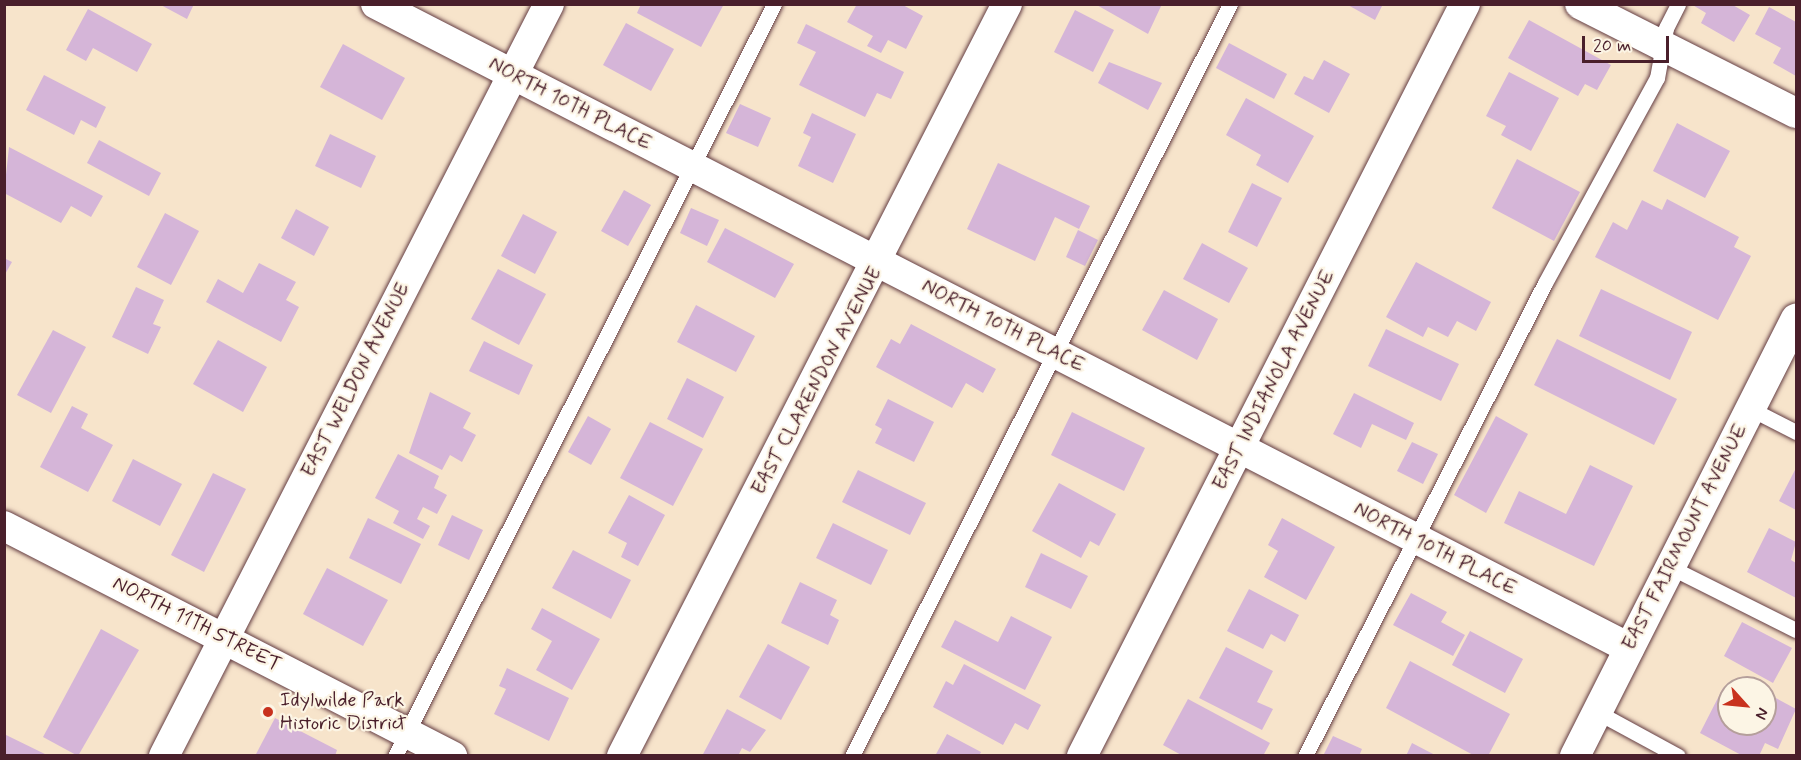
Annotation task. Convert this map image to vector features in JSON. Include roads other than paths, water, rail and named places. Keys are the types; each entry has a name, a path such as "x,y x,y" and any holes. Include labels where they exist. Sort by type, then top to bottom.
{"street":[{"name":"NORTH 10TH PLACE","path":"376,4 1629,648"},
{"name":"EAST WELDON AVENUE","path":"164,756 549,4"},
{"name":"EAST CLARENDON AVENUE","path":"622,756 879,262 1007,4"},
{"name":"EAST INDIANOLA AVENUE","path":"1082,756 1465,4"},
{"path":"1580,4 1797,113"},
{"name":"EAST FAIRMOUNT AVENUE","path":"1575,756 1797,320"},
{"name":"NORTH 11TH STREET","path":"4,526 224,637 401,744 452,756"}],"lane":[{"path":"401,744 774,4"},
{"path":"852,756 1058,355 1230,4"},
{"path":"1305,756 1415,538 1658,78 1663,45 1678,4"},
{"path":"1751,409 1797,432"},
{"path":"1670,567 1797,630"},
{"path":"1597,712 1678,756"}],"place":[{"name":"Idylwilde Park Historic District","path":"268,712"}]}
